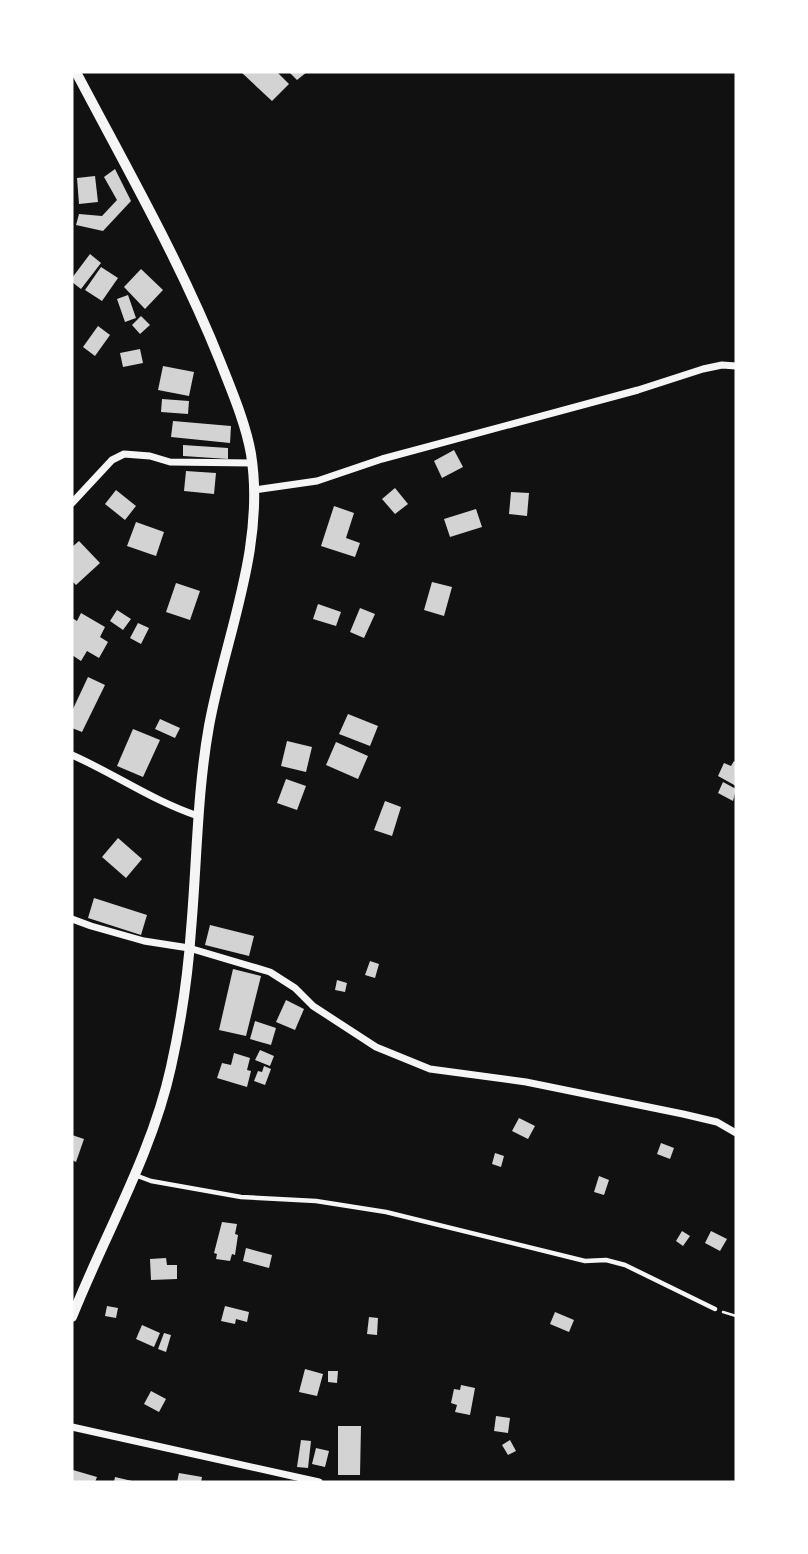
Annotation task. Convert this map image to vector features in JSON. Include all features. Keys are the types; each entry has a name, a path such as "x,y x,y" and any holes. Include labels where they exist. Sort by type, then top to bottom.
{"street":[{"path":"72,1317 134,1174 168,1081 183,1000 189,948 198,817 209,723 238,609 250,542 254,490 251,452 229,384 203,319 76,72"},
{"path":"254,490 317,481 382,459 638,390 703,369 722,365 736,366"},
{"path":"72,502 112,460 124,454 150,456 170,462 252,463"},
{"path":"72,755 107,771 158,802 198,817"},
{"path":"72,919 144,941 189,948 270,972 295,988 313,1006 376,1047 430,1069 526,1082 682,1114 717,1122 736,1133"},
{"path":"72,1427 319,1482"}],"lane":[{"path":"134,1174 151,1181 241,1197 316,1200 363,1208 585,1261 612,1261 715,1309"}],"path":[{"path":"715,1309 736,1316"}],"building":[{"path":"241,72 277,72 289,84 272,101"},
{"path":"289,72 307,72 297,80"},
{"path":"115,169 131,201 103,231 76,225 79,214 102,216 117,200 104,177"},
{"path":"95,176 98,202 79,204 77,178"},
{"path":"90,254 101,263 81,289 72,282 72,278"},
{"path":"101,267 118,278 102,301 85,290"},
{"path":"141,269 163,290 145,309 124,287"},
{"path":"128,295 136,318 125,322 117,299"},
{"path":"141,316 150,325 140,334 132,325"},
{"path":"98,326 110,335 95,356 83,347"},
{"path":"140,349 143,363 123,367 120,353"},
{"path":"163,366 194,372 189,396 158,390"},
{"path":"162,399 189,401 188,414 161,412"},
{"path":"173,421 231,426 230,443 171,437"},
{"path":"183,445 228,448 228,459 183,456"},
{"path":"454,450 463,467 442,478 434,461"},
{"path":"186,471 216,473 214,494 184,491"},
{"path":"395,488 408,504 395,514 382,499"},
{"path":"116,490 136,506 125,520 105,504"},
{"path":"511,492 529,493 527,516 509,514"},
{"path":"334,506 354,513 346,538 360,543 355,557 321,546"},
{"path":"476,509 482,527 450,537 444,519"},
{"path":"136,522 164,532 156,556 127,546"},
{"path":"79,541 100,563 76,585 72,581 72,547"},
{"path":"432,582 452,587 444,616 424,610"},
{"path":"176,583 200,591 190,620 166,612"},
{"path":"318,604 341,612 336,626 313,619"},
{"path":"360,608 375,614 364,638 350,632"},
{"path":"117,610 131,619 123,630 110,621"},
{"path":"81,613 105,627 100,637 108,642 99,658 87,651 81,661 72,655 72,618 77,621"},
{"path":"138,623 149,628 141,644 130,638"},
{"path":"88,677 105,685 82,732 72,728 72,711"},
{"path":"348,714 378,726 370,746 339,734"},
{"path":"160,719 180,728 175,738 155,729"},
{"path":"133,729 160,740 143,777 117,766"},
{"path":"287,741 312,747 306,772 281,766"},
{"path":"336,742 368,756 358,779 326,765"},
{"path":"734,761 736,786 718,776 724,763 731,766"},
{"path":"286,779 306,786 297,810 277,803"},
{"path":"723,782 736,789 733,801 718,793"},
{"path":"385,801 401,807 392,836 374,830"},
{"path":"118,838 142,859 126,878 102,857"},
{"path":"94,898 147,915 141,935 88,918"},
{"path":"210,925 254,936 249,956 205,945"},
{"path":"370,961 379,964 375,978 365,975"},
{"path":"233,969 261,976 246,1036 219,1030"},
{"path":"337,980 347,983 345,992 335,990"},
{"path":"286,1000 304,1009 295,1030 276,1022"},
{"path":"255,1021 276,1028 271,1045 250,1039"},
{"path":"260,1050 274,1056 270,1066 255,1060"},
{"path":"234,1053 250,1058 247,1070 251,1071 247,1087 217,1078 222,1063 231,1065"},
{"path":"264,1066 271,1069 265,1085 254,1081 258,1071 262,1072"},
{"path":"519,1118 535,1126 528,1139 512,1131"},
{"path":"72,1135 84,1139 76,1162 72,1160"},
{"path":"661,1143 674,1148 670,1159 657,1154"},
{"path":"495,1153 504,1156 501,1167 492,1164"},
{"path":"599,1176 609,1180 604,1195 594,1192"},
{"path":"222,1222 237,1224 235,1255 232,1254 230,1261 216,1259 217,1254 214,1253"},
{"path":"682,1231 690,1236 683,1246 676,1241"},
{"path":"711,1231 727,1239 720,1251 705,1243"},
{"path":"246,1248 272,1255 269,1268 243,1261"},
{"path":"166,1258 167,1265 177,1265 177,1279 151,1280 150,1259"},
{"path":"107,1306 118,1308 116,1318 105,1316"},
{"path":"225,1306 249,1312 247,1322 236,1319 235,1324 221,1321"},
{"path":"555,1312 574,1320 569,1332 550,1324"},
{"path":"369,1317 378,1318 377,1335 367,1334"},
{"path":"142,1325 160,1333 154,1347 136,1339"},
{"path":"164,1333 171,1335 166,1352 158,1349"},
{"path":"305,1369 323,1374 317,1396 299,1392"},
{"path":"328,1371 338,1371 337,1383 328,1382"},
{"path":"461,1385 475,1388 470,1415 455,1412 457,1405 451,1403 454,1389 460,1390"},
{"path":"151,1391 166,1399 159,1412 144,1404"},
{"path":"496,1416 510,1418 508,1433 494,1431"},
{"path":"338,1426 361,1426 360,1475 338,1475"},
{"path":"301,1440 311,1441 308,1468 297,1467"},
{"path":"510,1440 516,1451 508,1455 502,1445"},
{"path":"316,1448 329,1451 325,1467 312,1464"},
{"path":"73,1470 97,1477 95,1482 72,1482"},
{"path":"179,1473 202,1477 201,1482 177,1482"},
{"path":"115,1477 132,1481 132,1482 114,1482"}]}
